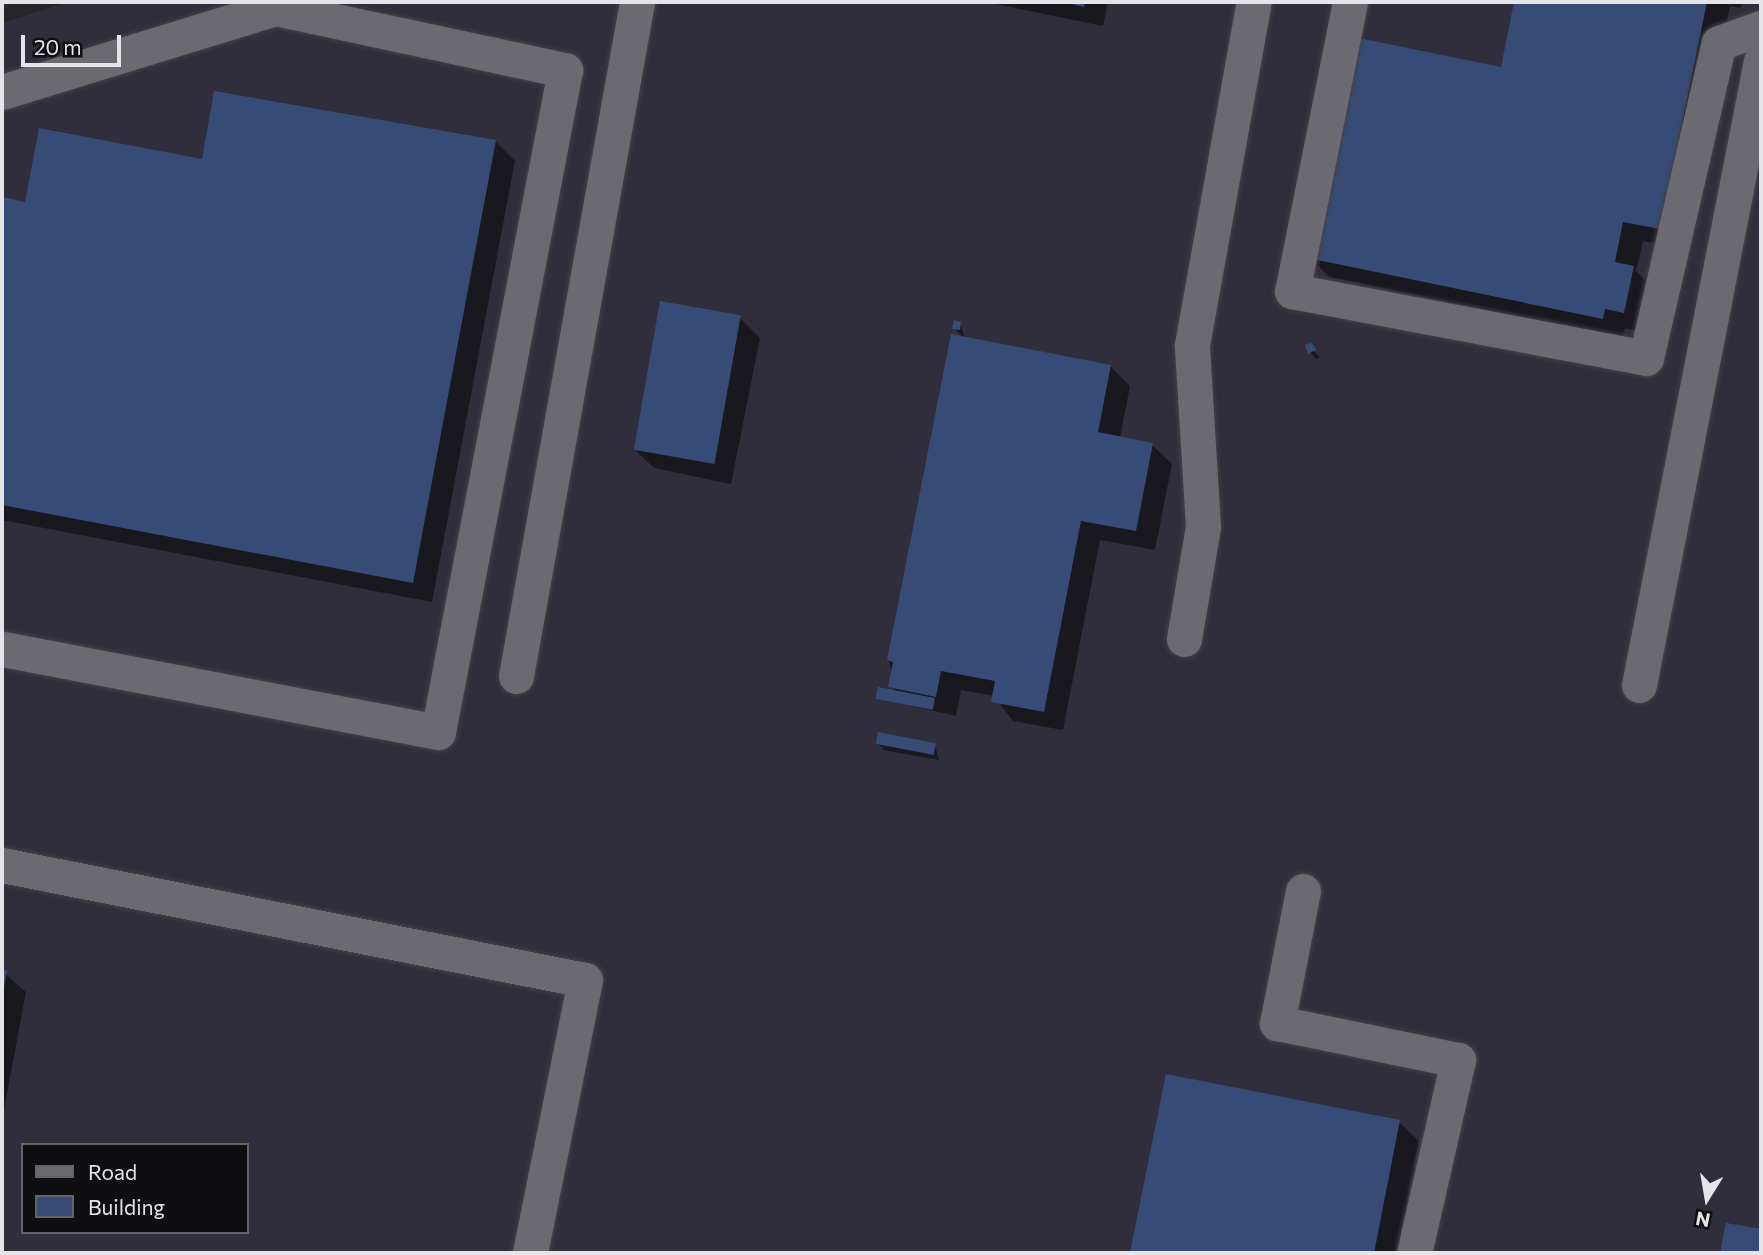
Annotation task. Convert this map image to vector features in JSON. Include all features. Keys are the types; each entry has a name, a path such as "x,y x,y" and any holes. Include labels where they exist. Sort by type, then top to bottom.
{"lane":[{"path":"516,676 637,2"},
{"path":"1184,639 1203,527 1192,345 1254,2"},
{"path":"1350,2 1292,291 1646,358 1719,43 1761,28"},
{"path":"2,92 275,8 346,13 565,70 438,732 2,649"},
{"path":"1639,685 1761,61"},
{"path":"2,865 585,979 530,1253"},
{"path":"1303,891 1278,1023 1458,1060 1414,1253"}],"shaded area":[{"path":"69,2 1761,2 1761,1253 2,1253 2,23"}],"building":[{"path":"1064,2 1085,2 1084,7"},
{"path":"1514,2 1707,2 1660,229 1623,222 1615,262 1634,266 1624,313 1605,309 1603,319 1308,258 1354,37 1501,67"},
{"path":"214,91 496,140 413,583 2,505 2,197 25,202 39,128 202,159"},
{"path":"660,301 741,315 715,464 634,450"},
{"path":"954,320 961,322 960,330 952,329"},
{"path":"951,334 1111,365 1098,432 1153,443 1136,531 1081,521 1044,712 991,702 995,681 941,671 936,697 888,687 893,662 887,660"},
{"path":"1312,343 1316,350 1308,354 1305,345"},
{"path":"878,687 935,698 933,710 876,699"},
{"path":"878,732 936,743 934,755 876,744"},
{"path":"2,969 7,970 3,993 2,992"},
{"path":"1166,1074 1400,1120 1374,1253 1130,1253"},
{"path":"1726,1223 1761,1229 1761,1253 1720,1253"}]}
